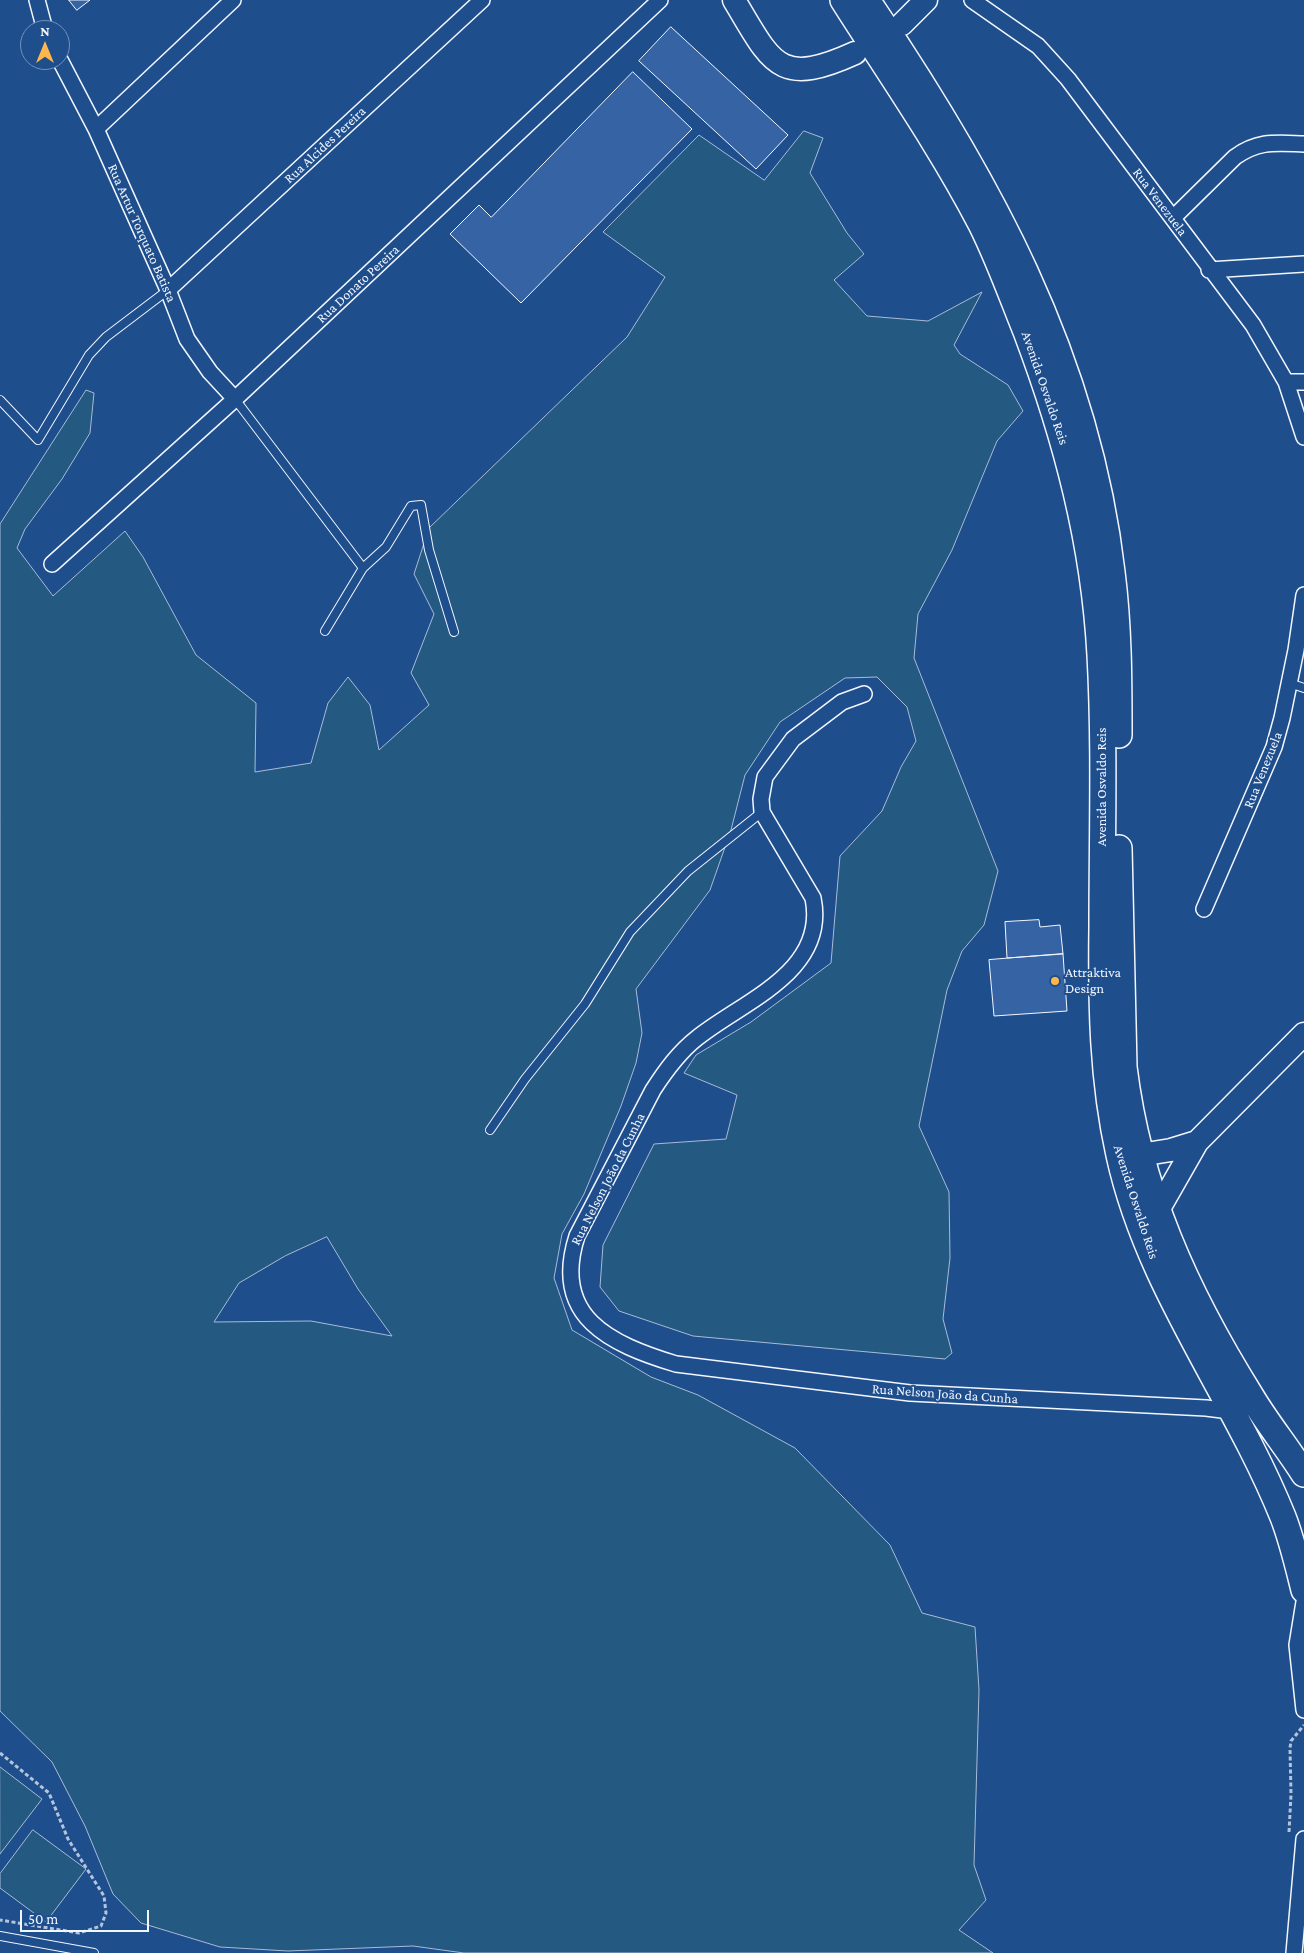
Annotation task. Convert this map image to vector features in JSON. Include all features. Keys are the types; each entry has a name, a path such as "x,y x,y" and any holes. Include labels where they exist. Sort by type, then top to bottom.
{"main road":[{"name":"Avenida Osvaldo Reis","path":"843,0 938,151 980,224 1006,280 1063,437 1080,505 1090,556 1100,654 1102,1016 1110,1112 1120,1160 1153,1260 1178,1313 1270,1486 1285,1522 1304,1590"},
{"name":"Avenida Osvaldo Reis","path":"867,0 942,113 1008,233 1046,317 1075,399 1096,480 1106,532 1116,611 1119,680 1118,817 1122,1033 1128,1101 1140,1155 1169,1244 1226,1354 1251,1396 1304,1474"}],"street":[{"path":"37,0 42,20"},
{"path":"96,129 233,0"},
{"name":"Rua Alcides Pereira","path":"168,290 482,0"},
{"name":"Rua Donato Pereira","path":"52,564 235,399 660,0"},
{"path":"734,0 757,39 782,66 796,70 810,69 855,53"},
{"path":"902,24 926,0"},
{"name":"Rua Venezuela","path":"972,0 1026,37 1051,59 1173,218 1210,270 1253,325 1286,382 1304,437"},
{"name":"Rua Artur Torquato Batista","path":"65,70 96,129 168,290 187,339 210,372 235,399"},
{"path":"1173,218 1235,157 1246,149 1259,144 1304,144"},
{"path":"1210,270 1304,264"},
{"path":"1286,382 1304,382"},
{"name":"Rua Venezuela","path":"1204,909 1274,747 1289,683 1304,595"},
{"path":"762,812 761,799 764,777 789,744 842,702 864,694"},
{"name":"Rua Nelson João da Cunha","path":"762,812 813,898 816,914 814,932 804,953 785,975 770,989 698,1037 682,1051 653,1090 577,1236 570,1257 570,1278 573,1294 585,1315 598,1329 639,1353 676,1364 711,1370 910,1393 1206,1408 1230,1411"},
{"path":"1157,1212 1197,1142 1304,1034"},
{"path":"1140,1155 1171,1150 1197,1142"},
{"path":"1304,1602 1298,1645 1304,1710"},
{"path":"1294,1953 1304,1839"}],"lane":[{"path":"0,400 38,440 89,355 106,337 168,290"},
{"path":"235,399 363,568"},
{"path":"325,631 363,568 386,547 411,506 416,504 422,505 429,550 454,632"},
{"path":"1289,683 1304,688"},
{"path":"490,1130 525,1079 586,1004 630,932 688,871 762,812"},
{"path":"0,1936 94,1953"}],"path":[{"path":"0,1753 49,1793 68,1839 104,1896 106,1913 101,1926 79,1934 0,1920"}],"shaded area":[{"path":"804,131 823,138 810,173 847,233 864,254 834,280 867,316 928,321 982,292 954,345 960,354 1008,385 1023,411 997,441 952,550 918,614 914,658 998,871 984,925 962,951 947,990 919,1126 949,1192 950,1258 943,1319 952,1353 945,1359 693,1336 619,1311 600,1287 603,1245 654,1144 726,1139 737,1095 684,1073 696,1055 751,1022 831,963 840,856 882,811 901,767 916,741 907,707 877,677 845,678 780,722 745,775 731,830 710,890 636,989 642,1033 636,1063 621,1106 584,1194 562,1234 554,1278 572,1330 651,1377 698,1395 795,1448 890,1545 922,1613 975,1627 979,1690 974,1865 986,1900 959,1930 993,1953 464,1953 413,1946 288,1951 220,1947 141,1923 113,1894 85,1826 52,1762 0,1711 0,524 86,390 94,393 90,433 62,479 25,529 17,548 53,596 125,531 143,557 196,655 256,703 255,772 311,763 328,703 348,677 370,705 379,750 429,705 411,673 434,614 414,574 429,528 627,337 665,277 603,232 699,135 764,180","holes":["327,1237 358,1289 392,1336 311,1321 214,1322 239,1283 285,1256"]},
{"path":"0,1767 42,1799 0,1854"},
{"path":"33,1830 86,1869 46,1922 0,1888 0,1874"}],"building":[{"path":"69,0 90,0 77,10"},
{"path":"671,27 788,135 756,169 639,61"},
{"path":"633,72 692,129 521,303 450,234 479,205 491,217"},
{"path":"1039,920 1040,927 1060,925 1063,954 1007,958 1005,922"},
{"path":"1063,954 1067,1011 994,1016 989,960"}],"place":[{"name":"Attraktiva Design","path":"1055,981"}]}
